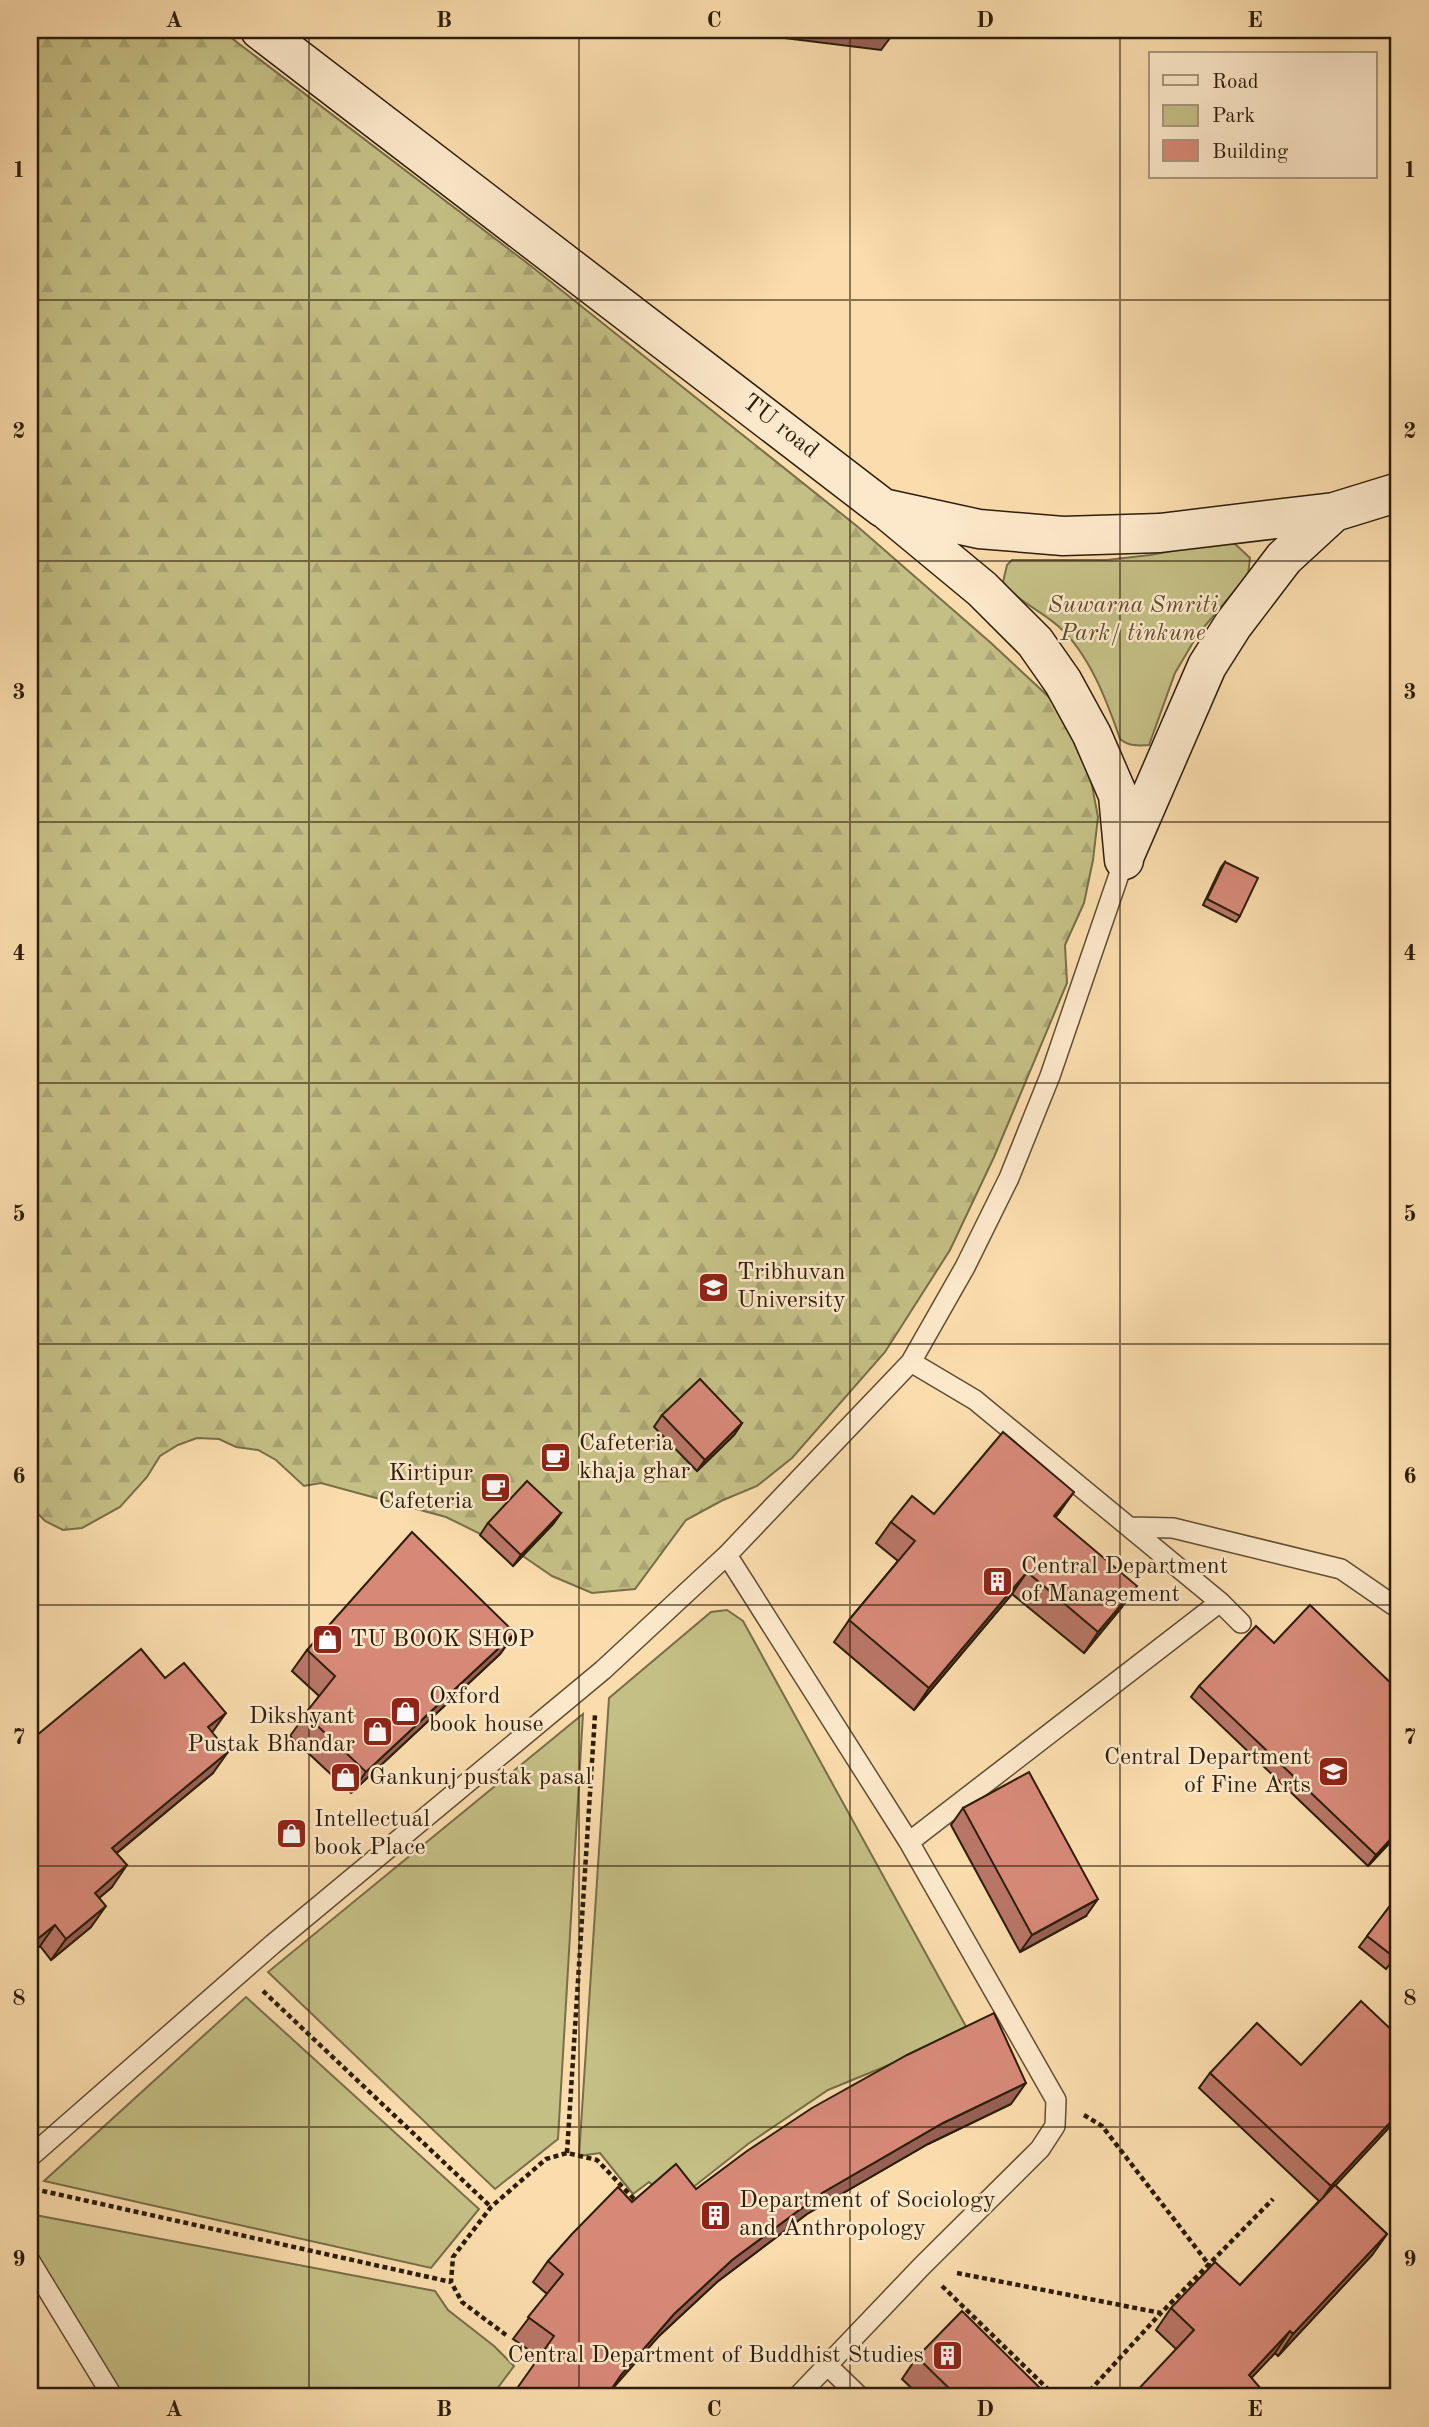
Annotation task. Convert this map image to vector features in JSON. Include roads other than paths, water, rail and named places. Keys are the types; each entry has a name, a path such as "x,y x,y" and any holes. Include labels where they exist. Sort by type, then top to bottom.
{"street":[{"name":"TU road","path":"264,31 883,508 979,529 1063,536 1160,533 1334,512 1399,492"},
{"path":"883,508 982,589 1035,642 1063,682 1092,735 1118,795 1124,860"},
{"path":"1124,860 1207,666 1233,625 1284,558 1334,512"}],"lane":[{"path":"30,2157 273,1944 603,1670 727,1555 911,1362 965,1267 1009,1178 1050,1076 1124,860"},
{"path":"911,1362 975,1400 1220,1602 1241,1623"},
{"path":"1130,1527 1173,1528 1340,1569 1399,1609"},
{"path":"727,1555 909,1842 1056,2099 1055,2126 1040,2149 922,2266 797,2397"},
{"path":"909,1842 1220,1602"},
{"path":"30,2261 113,2397"},
{"path":"827,2365 860,2397"}],"place":[{"name":"Tribhuvan University","path":"714,1287"},
{"name":"Cafeteria khaja ghar","path":"556,1458"},
{"name":"Kirtipur Cafeteria","path":"496,1488"},
{"name":"Central Department of Management","path":"998,1581"},
{"name":"TU BOOK SHOP","path":"327,1640"},
{"name":"Oxford book house","path":"406,1711"},
{"name":"Dikshyant Pustak Bhandar","path":"378,1731"},
{"name":"Central Department of Fine Arts","path":"1334,1772"},
{"name":"Gankunj pustak pasal","path":"346,1778"},
{"name":"Intellectual book Place","path":"291,1834"},
{"name":"Department of Sociology and Anthropology","path":"716,2215"},
{"name":"Central Department of Buddhist Studies","path":"947,2356"}],"park label":[{"name":"Suwarna Smriti Park/ tinkune","path":"1133,620"}]}
